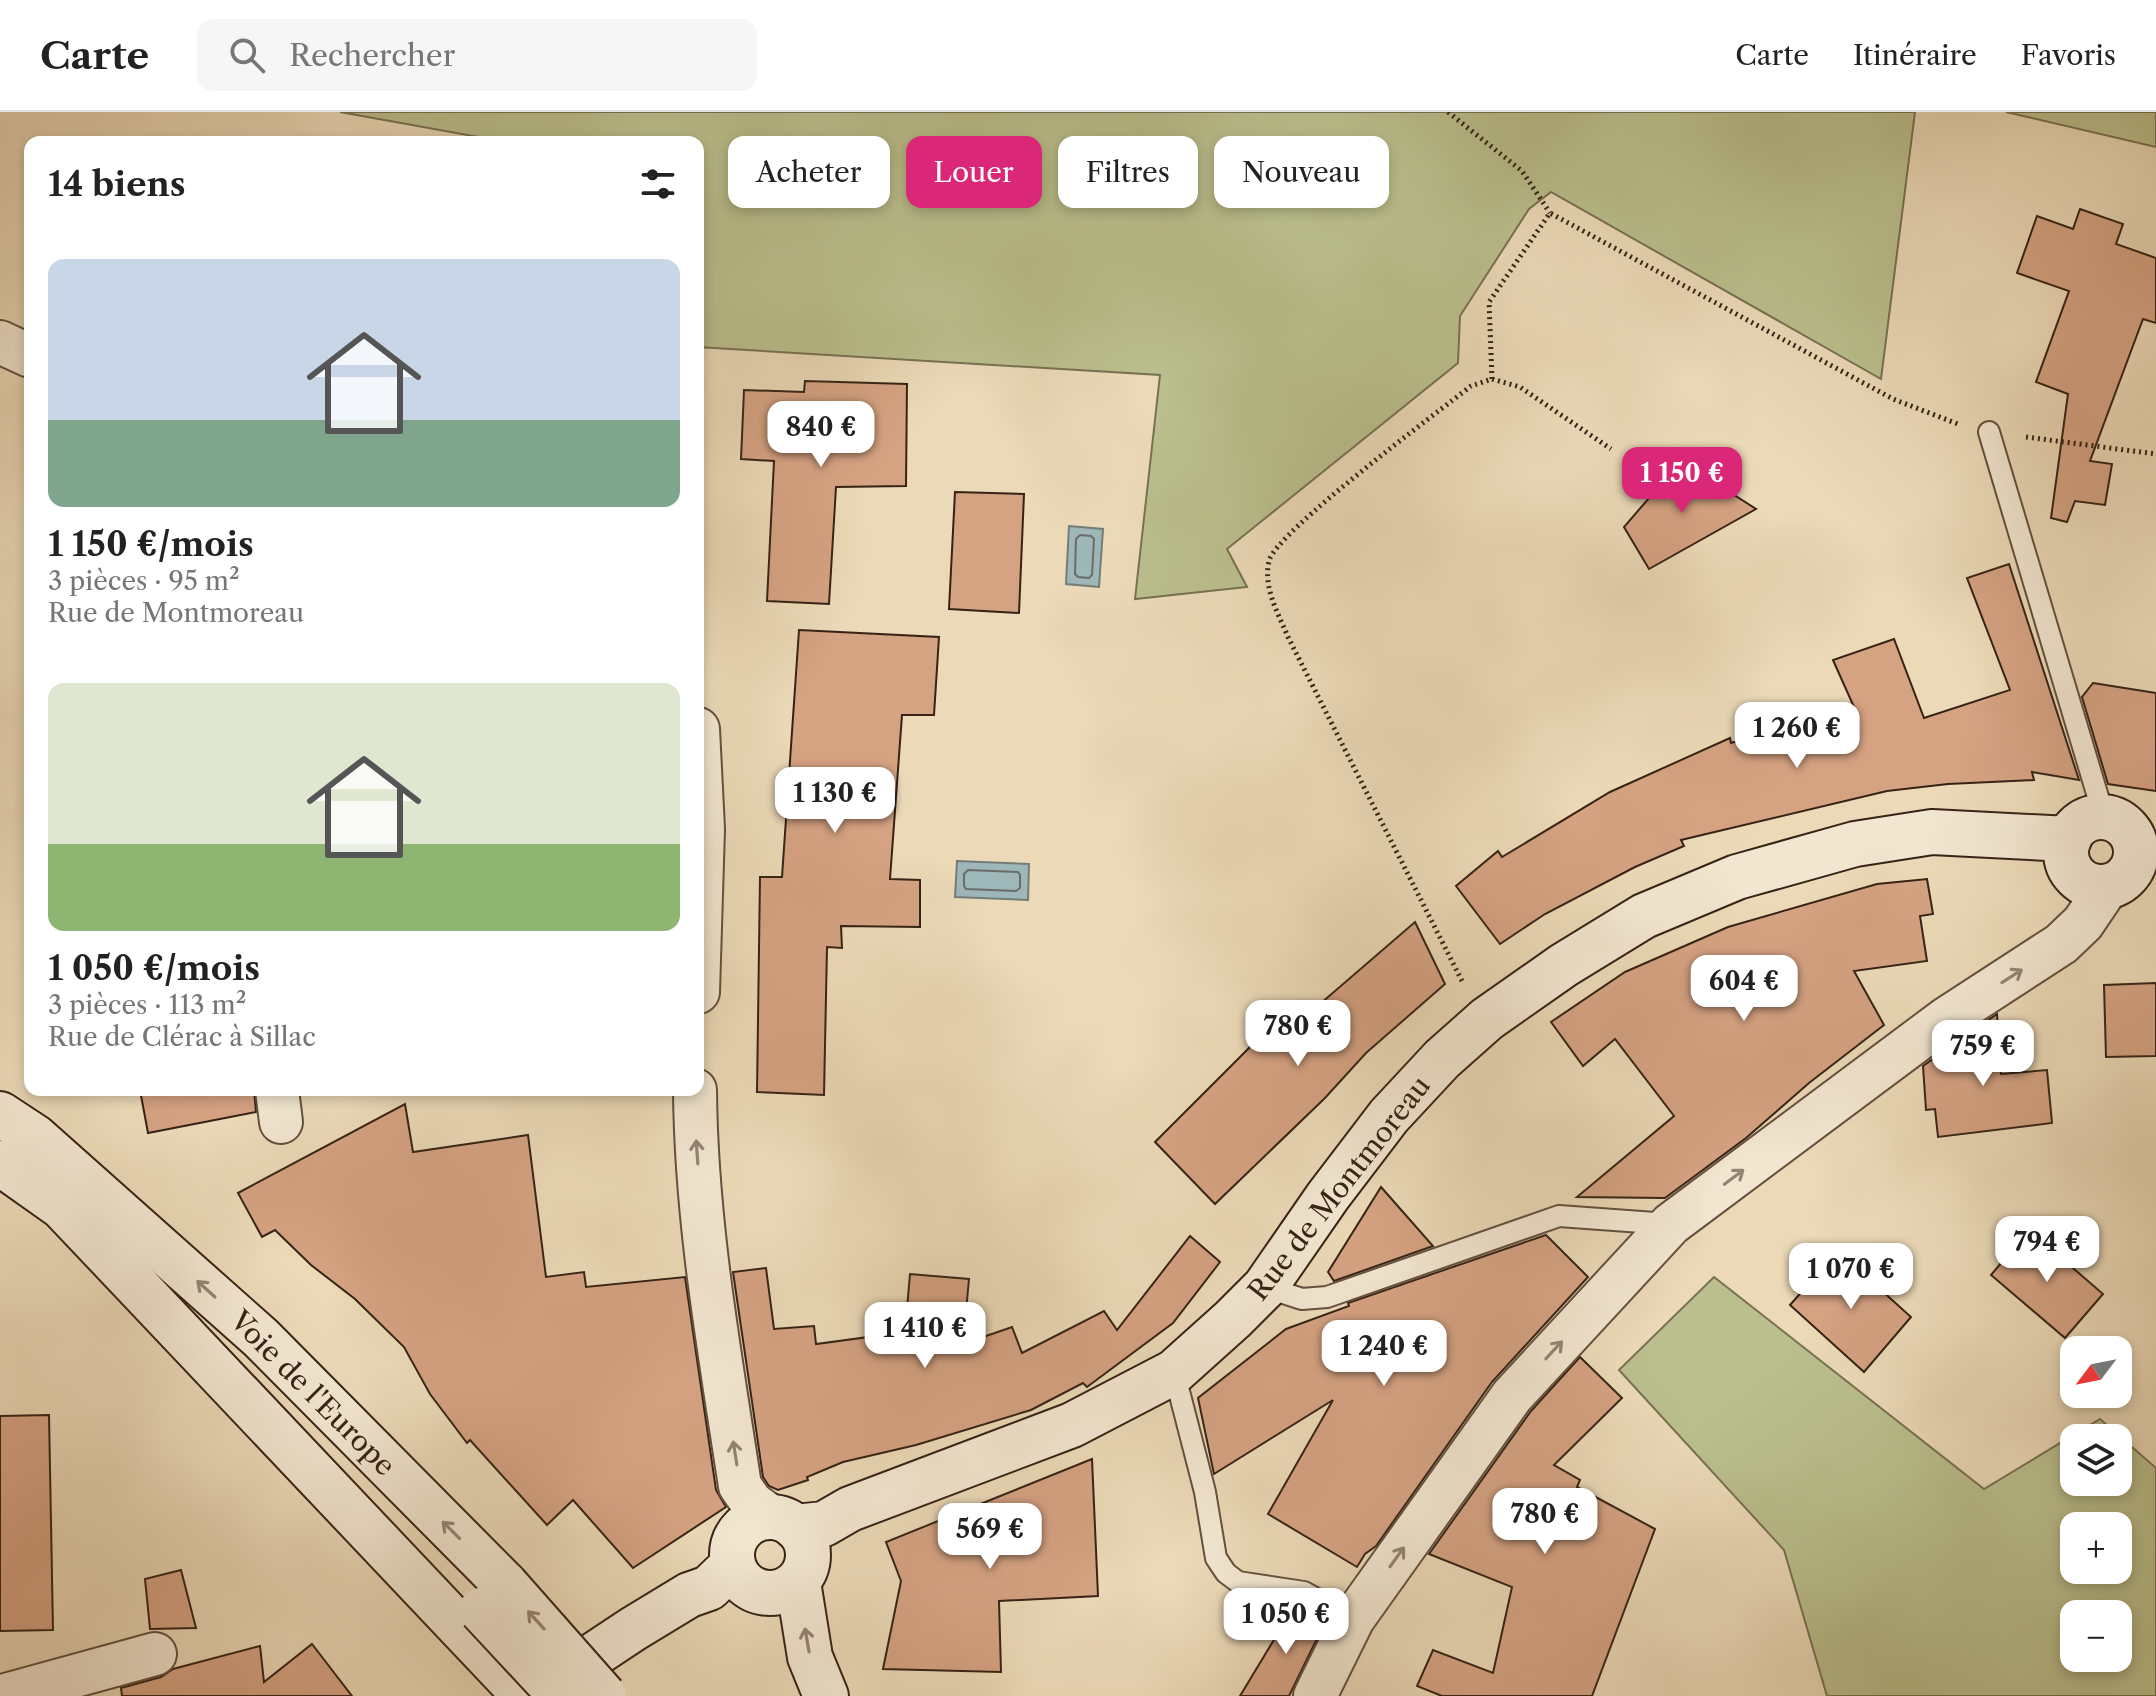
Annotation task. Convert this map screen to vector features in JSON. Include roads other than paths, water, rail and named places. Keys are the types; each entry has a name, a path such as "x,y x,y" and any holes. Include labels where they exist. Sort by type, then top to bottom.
{"main road":[{"name":"Rue de Montmoreau","path":"783,1522 824,1524 850,1509 1072,1425 1174,1372 1265,1287 1328,1196 1389,1116 1442,1059 1487,1019 1564,965 1644,916 1749,873 1855,844 1932,832 2116,837"},
{"path":"2116,837 2136,856 2127,875 2108,886 2087,884 2071,870 2066,849 2116,837"},
{"name":"Voie de l'Europe","path":"0,1114 35,1137 261,1338 483,1608 561,1696"},
{"name":"Voie de l'Europe","path":"0,1163 62,1207 286,1408 483,1608 604,1696"},
{"path":"783,1522 803,1536 808,1560 798,1582 788,1589 766,1594 745,1584 733,1565 731,1553 739,1531 748,1523 783,1522"},
{"path":"532,1696 633,1629 689,1595 709,1588 733,1565"},
{"path":"798,1582 810,1657 826,1696"},
{"name":"Voie de l'Europe","path":"483,1608 525,1696"}],"street":[{"path":"0,342 24,353"},
{"path":"1315,1696 1353,1619 1512,1396 1671,1224 1947,1018 2061,944 2083,923 2108,886"},
{"path":"695,1096 705,1252 740,1486 752,1503 783,1522"},
{"path":"2,1696 155,1654"}],"lane":[{"path":"1989,432 2116,837"},
{"path":"1265,1287 1302,1299 1327,1297 1559,1216 1671,1224"},
{"path":"1174,1372 1205,1492 1216,1558 1226,1573 1238,1582 1304,1592 1353,1619"}],"water":[{"path":"1069,526 1103,529 1099,587 1066,584"},
{"path":"957,861 1029,864 1028,900 955,897"}]}
